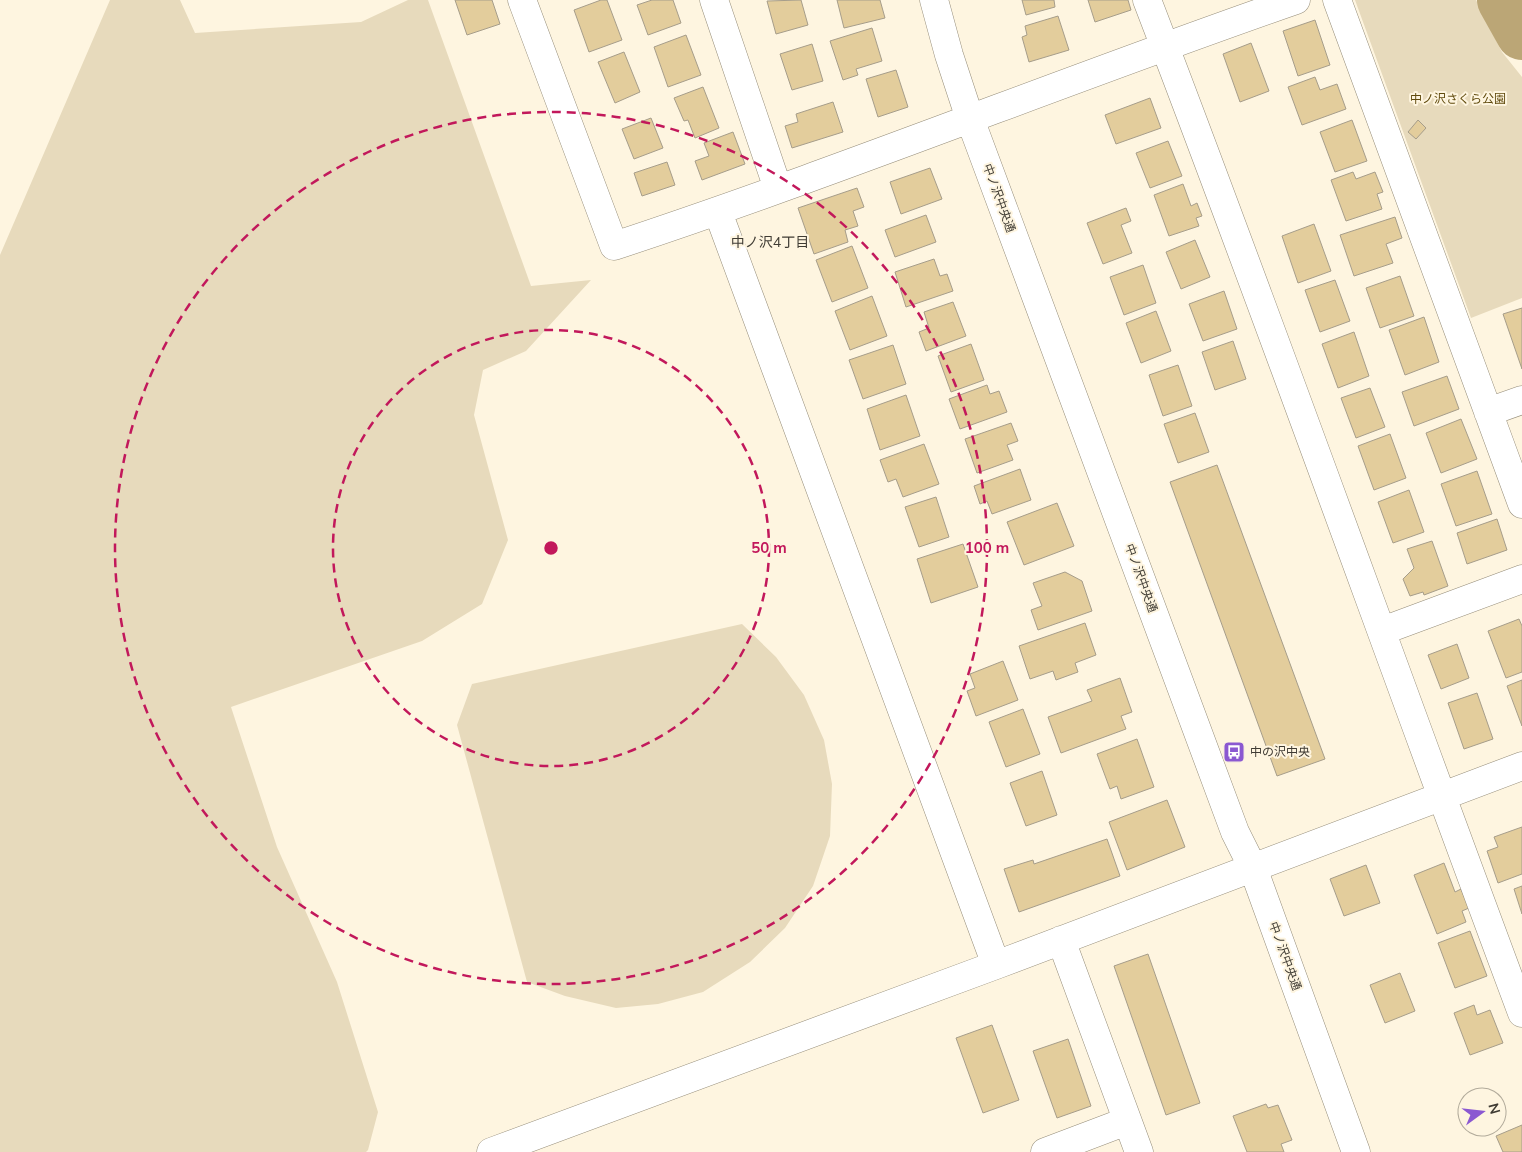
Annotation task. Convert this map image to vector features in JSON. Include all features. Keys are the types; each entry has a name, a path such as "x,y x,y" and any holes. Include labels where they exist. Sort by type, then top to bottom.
{"street":[{"path":"522,0 614,246 718,212 970,120 1164,46 1296,0"},
{"path":"714,0 778,189"},
{"name":"中ノ沢中央通","path":"934,0 948,55 970,120 1235,832 1253,868 1356,1152"},
{"path":"1147,0 1382,631 1441,797 1515,975 1522,1013"},
{"path":"1337,0 1522,504"},
{"path":"718,212 996,965"},
{"path":"1488,412 1522,400"},
{"path":"1382,631 1522,579"},
{"path":"491,1152 996,965 1522,766"},
{"path":"1061,940 1139,1152"},
{"path":"1045,1152 1127,1121"}],"green space":[{"path":"110,0 180,0 195,33 361,22 408,0 428,0 531,286 591,280 526,351 483,370 474,415 508,540 482,604 422,641 231,707 277,847 337,982 378,1112 366,1152 0,1152 0,255"},
{"name":"中ノ沢さくら公園","path":"1355,0 1476,0 1502,52 1522,77 1522,298 1471,318"},
{"path":"742,624 776,657 804,695 824,740 832,784 830,836 813,886 785,928 750,962 703,992 658,1004 616,1008 565,996 527,982 457,725 472,684"}],"building":[{"path":"455,0 492,0 500,24 467,35"},
{"path":"601,0 607,0 622,40 589,52 574,10"},
{"path":"652,0 673,0 681,23 648,35 637,5"},
{"path":"801,0 808,25 776,34 767,1"},
{"path":"837,0 880,0 885,18 844,28"},
{"path":"1022,0 1054,0 1055,7 1026,15"},
{"path":"1088,0 1128,0 1131,10 1095,22"},
{"path":"1058,16 1069,50 1029,62 1022,37 1027,35 1025,26"},
{"path":"1315,20 1330,65 1298,76 1283,31"},
{"path":"872,28 882,61 856,69 858,75 843,80 830,41"},
{"path":"686,35 701,75 668,87 654,47"},
{"path":"1251,43 1269,91 1240,102 1223,54"},
{"path":"812,44 823,81 792,90 780,54"},
{"path":"624,52 640,92 615,103 598,62"},
{"path":"896,70 908,107 878,117 866,79"},
{"path":"1315,77 1320,90 1337,84 1346,109 1302,125 1288,87"},
{"path":"703,87 719,128 695,138 688,120 684,121 674,98"},
{"path":"1150,98 1161,128 1116,144 1105,115"},
{"path":"833,102 843,132 792,148 785,126 798,122 796,114"},
{"path":"651,118 663,148 634,159 622,129"},
{"path":"1352,120 1367,161 1335,172 1320,132"},
{"path":"1418,120 1426,128 1416,139 1408,132"},
{"path":"733,132 745,164 702,180 695,161 709,156 704,143"},
{"path":"1168,141 1182,176 1150,188 1136,153"},
{"path":"667,162 675,185 642,196 634,173"},
{"path":"930,168 942,199 901,214 890,182"},
{"path":"1353,172 1356,179 1375,172 1383,192 1377,194 1382,209 1346,221 1331,180"},
{"path":"1183,184 1191,206 1197,203 1202,216 1196,218 1199,226 1169,236 1154,195"},
{"path":"857,188 864,207 853,211 858,226 845,230 848,242 814,254 798,208"},
{"path":"1126,208 1131,221 1121,225 1132,253 1103,264 1087,223"},
{"path":"926,215 936,242 895,257 885,230"},
{"path":"1395,217 1402,238 1386,244 1393,263 1354,276 1340,235"},
{"path":"1314,224 1331,271 1298,283 1282,236"},
{"path":"1195,240 1210,277 1181,289 1166,252"},
{"path":"852,246 868,288 832,302 816,260"},
{"path":"934,259 940,276 947,274 953,291 906,307 895,272"},
{"path":"1143,265 1156,303 1124,315 1110,277"},
{"path":"1400,276 1414,316 1380,328 1366,288"},
{"path":"1335,280 1350,321 1320,332 1305,290"},
{"path":"1224,291 1237,329 1203,341 1189,304"},
{"path":"872,296 887,336 850,350 835,311"},
{"path":"953,302 966,336 926,351 919,332 929,328 924,312"},
{"path":"1522,308 1522,369 1503,314"},
{"path":"1156,311 1171,351 1141,363 1126,323"},
{"path":"1424,317 1439,362 1405,375 1389,330"},
{"path":"1354,332 1369,376 1338,388 1322,344"},
{"path":"1233,341 1246,379 1215,390 1202,352"},
{"path":"971,344 984,380 951,392 938,356"},
{"path":"893,345 906,384 863,399 849,360"},
{"path":"1178,365 1192,406 1163,416 1149,375"},
{"path":"1447,376 1459,409 1414,426 1402,392"},
{"path":"987,385 990,394 999,391 1007,412 960,429 949,399"},
{"path":"1370,388 1385,427 1356,438 1341,398"},
{"path":"906,395 920,436 880,450 867,409"},
{"path":"1195,413 1209,452 1178,463 1164,424"},
{"path":"1461,419 1477,459 1441,473 1426,433"},
{"path":"1011,423 1018,441 1007,445 1013,460 977,473 965,439"},
{"path":"1390,434 1406,478 1374,490 1358,446"},
{"path":"924,444 939,484 903,497 896,479 888,482 880,460"},
{"path":"1217,465 1325,759 1277,776 1170,482"},
{"path":"1020,469 1031,500 992,514 987,501 980,504 974,486"},
{"path":"1477,471 1492,514 1456,526 1441,484"},
{"path":"1409,490 1424,532 1393,543 1378,502"},
{"path":"936,497 949,537 919,547 905,507"},
{"path":"1057,503 1074,546 1024,565 1007,522"},
{"path":"1497,519 1507,550 1467,564 1457,533"},
{"path":"1432,541 1448,586 1424,595 1423,592 1410,596 1403,579 1414,568 1407,549"},
{"path":"963,544 978,587 931,603 917,559"},
{"path":"1065,572 1082,581 1092,611 1038,630 1031,610 1042,606 1033,583"},
{"path":"1519,619 1522,626 1522,672 1506,678 1488,631"},
{"path":"1085,623 1096,655 1075,663 1078,672 1056,680 1053,671 1030,679 1019,646"},
{"path":"1457,644 1469,678 1441,689 1428,655"},
{"path":"1003,661 1018,700 976,716 967,691 975,688 970,674"},
{"path":"1120,678 1132,712 1121,716 1126,729 1061,753 1048,717 1092,701 1087,690"},
{"path":"1522,680 1522,726 1507,686"},
{"path":"1477,693 1493,739 1464,749 1448,703"},
{"path":"1023,709 1040,754 1006,767 989,722"},
{"path":"1137,739 1154,787 1121,799 1117,786 1110,789 1097,754"},
{"path":"1042,771 1057,815 1026,826 1010,783"},
{"path":"1167,800 1185,847 1127,870 1109,822"},
{"path":"1522,827 1522,874 1498,883 1487,851 1498,847 1494,837"},
{"path":"1107,839 1120,876 1019,912 1004,869 1033,860 1034,864"},
{"path":"1444,863 1455,892 1461,889 1469,908 1462,911 1466,922 1437,934 1414,875"},
{"path":"1366,865 1380,903 1344,916 1330,879"},
{"path":"1522,886 1522,914 1514,889"},
{"path":"1470,931 1487,976 1455,988 1438,943"},
{"path":"1148,954 1200,1103 1166,1115 1114,966"},
{"path":"1400,973 1415,1011 1385,1023 1370,985"},
{"path":"1474,1005 1477,1015 1490,1010 1503,1043 1470,1055 1454,1013"},
{"path":"992,1025 1019,1100 983,1113 956,1038"},
{"path":"1068,1039 1091,1106 1057,1118 1033,1051"},
{"path":"1266,1104 1268,1108 1278,1105 1292,1140 1281,1144 1284,1152 1247,1152 1233,1116"},
{"path":"1522,1125 1522,1152 1503,1152 1496,1137 1507,1137 1507,1131"}],"waterway":[{"path":"1503,0 1522,34"}],"place":[{"name":"中の沢中央","path":"1234,752"}],"district":[{"name":"中ノ沢4丁目","path":"770,242"}]}
